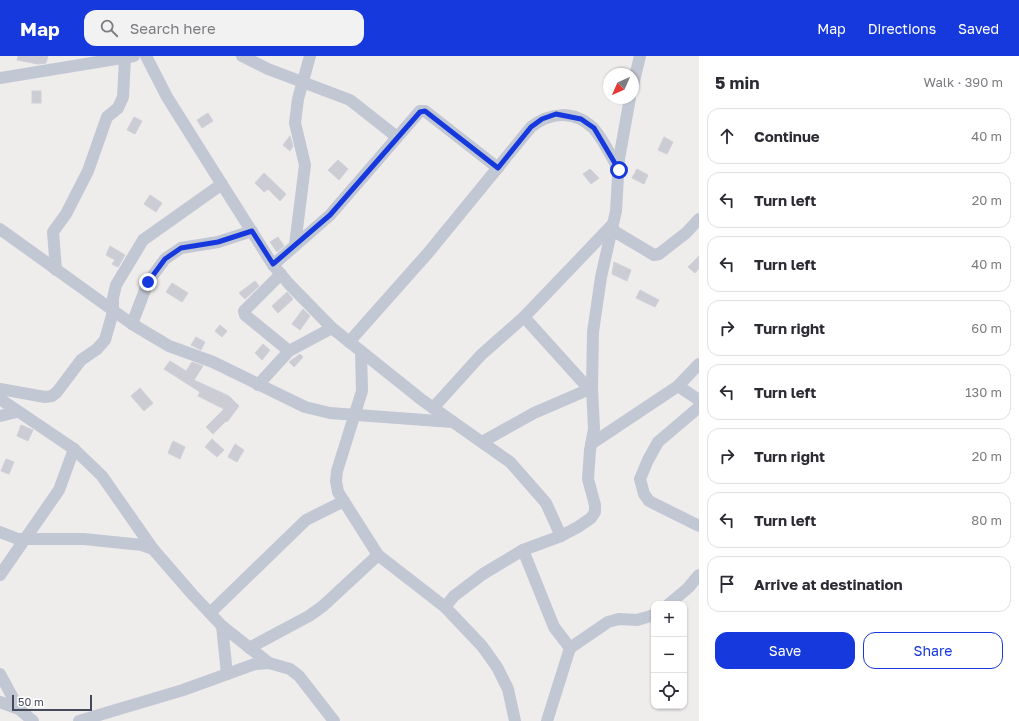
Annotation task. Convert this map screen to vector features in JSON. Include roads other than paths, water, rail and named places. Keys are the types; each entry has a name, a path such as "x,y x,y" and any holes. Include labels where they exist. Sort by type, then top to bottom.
{"street":[{"path":"146,56 167,98 273,264 281,274 309,306 349,342 433,408 510,462 546,503 561,536"},
{"path":"242,56 268,69 350,100 397,137"},
{"path":"295,245 305,165 295,123 298,99 310,56"},
{"path":"637,68 640,56"},
{"path":"0,78 130,57 123,97 118,108 107,116 88,171 66,214 53,232 56,270"},
{"path":"445,606 454,596 483,574 523,550 561,536 578,527 591,518 595,512 595,505 588,479 594,429 591,389 593,332 601,277 612,227 629,104"},
{"path":"273,264 330,215 420,112 425,111 498,168"},
{"path":"349,342 428,253 531,127 542,119 556,114 581,119 594,128 619,170"},
{"path":"0,389 45,397 52,396 81,360 97,349 105,340 113,312 113,298 116,285 143,240 222,184"},
{"path":"612,227 654,255 659,254 686,233 699,219"},
{"path":"433,408 481,355 524,317 612,227"},
{"path":"0,229 113,312 169,346 213,362 305,407 330,413 453,422"},
{"path":"132,324 148,282 165,259 181,248 218,242 252,231"},
{"path":"281,274 244,311 245,316 289,351"},
{"path":"524,317 591,389"},
{"path":"258,385 289,351 332,328"},
{"path":"361,351 362,390 337,471 336,481 338,492 378,555 445,606 482,646 497,667 508,689 515,721"},
{"path":"591,444 678,386 699,364"},
{"path":"678,386 699,400"},
{"path":"482,442 534,413 591,389"},
{"path":"0,399 17,412 74,449 102,476 153,549 210,613 222,626 269,663"},
{"path":"699,407 658,442 642,472 640,479 644,494 649,501 699,526"},
{"path":"0,416 17,412"},
{"path":"0,575 59,490 74,449"},
{"path":"210,613 306,520 344,501"},
{"path":"0,532 18,539 84,539 142,545 153,549"},
{"path":"523,550 554,627 570,648"},
{"path":"250,648 309,616 324,606 378,555"},
{"path":"673,601 688,588 699,575"},
{"path":"547,721 570,648 608,622 619,619 637,620 651,616"},
{"path":"222,626 227,674"},
{"path":"80,721 183,690 255,664 269,663 290,669 299,676 334,721"},
{"path":"0,674 18,709"},
{"path":"0,702 18,709 34,721"}]}
